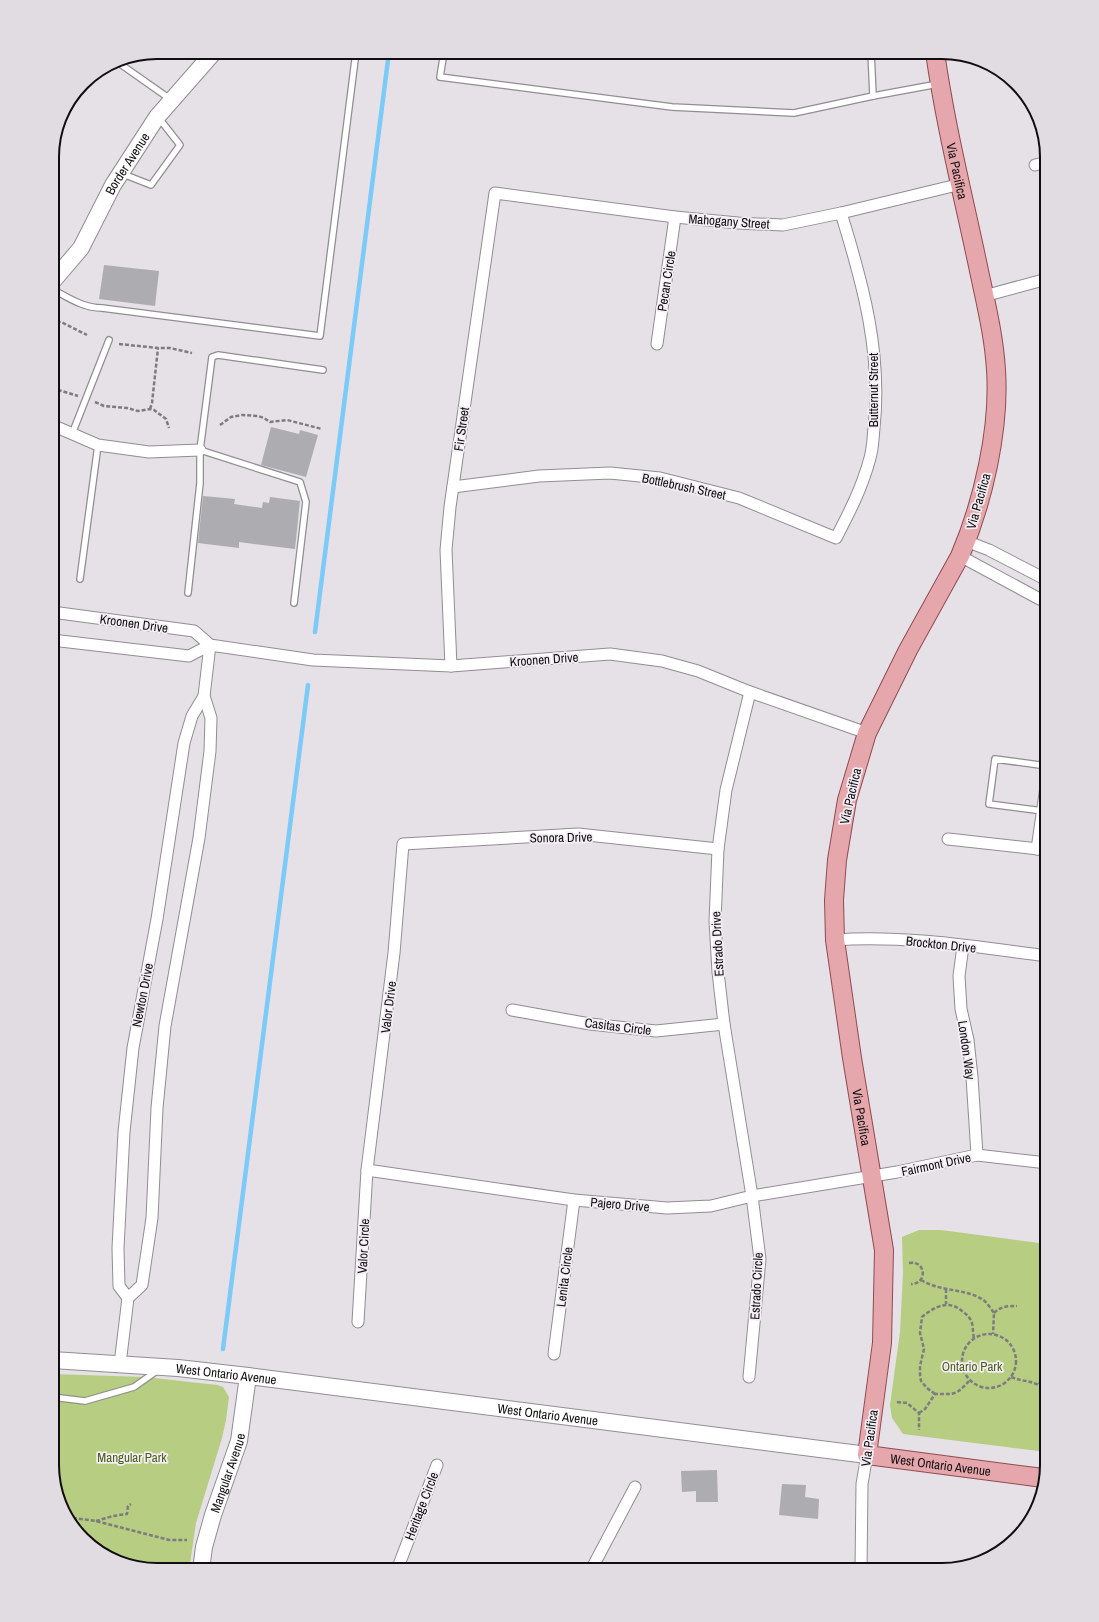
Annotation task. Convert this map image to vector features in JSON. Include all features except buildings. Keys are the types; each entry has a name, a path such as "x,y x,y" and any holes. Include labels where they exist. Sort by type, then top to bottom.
{"main road":[{"name":"Border Avenue","path":"59,274 81,248 113,185 157,117 208,59"},
{"name":"Via Pacifica","path":"867,1455 882,1343 884,1250 873,1176 852,1058 835,940 834,900 837,860 847,800 866,733 908,650 963,548 985,476 992,442 996,400 996,371 992,335 939,84 936,59"},
{"name":"West Ontario Avenue","path":"59,1360 162,1367 248,1376 1039,1477"},
{"name":"Mangular Avenue","path":"202,1563 204,1547 213,1515 239,1442 248,1376"}],"street":[{"path":"1035,165 1040,164"},
{"name":"Mahogany Street","path":"495,193 675,217 738,223 783,225 841,213 961,184"},
{"name":"Fir Street","path":"451,666 446,550 453,487 495,193"},
{"name":"Butternut Street","path":"836,538 857,499 871,456 875,413 876,365 870,321 857,265 841,213"},
{"name":"Pecan Circle","path":"657,344 675,217"},
{"path":"984,296 1040,281"},
{"path":"59,428 98,445 149,452 200,450"},
{"name":"Bottlebrush Street","path":"453,487 539,476 610,473 660,478 739,498 836,538"},
{"path":"963,548 990,550 1040,576"},
{"path":"963,548 1040,598"},
{"name":"Kroonen Drive","path":"59,613 194,631 210,645 313,660 451,666 610,654 662,661 698,671 750,692 866,733"},
{"name":"Kroonen Drive","path":"59,641 189,656 210,645"},
{"name":"Newton Drive","path":"204,696 211,718 210,751 199,838 165,1026 157,1108 152,1218 142,1285 128,1298 119,1286 118,1248 124,1132 133,1048 159,905 184,743 192,716 204,696 210,645"},
{"name":"Estrado Drive","path":"750,692 726,790 718,849 715,921 718,972 724,1024 752,1196"},
{"name":"Sonora Drive","path":"403,844 578,834 718,849"},
{"path":"948,839 1040,849"},
{"name":"Valor Drive","path":"367,1170 394,953 403,844"},
{"name":"Brockton Drive","path":"835,940 916,940 1040,955"},
{"name":"London Way","path":"964,946 959,976 961,1009 968,1040 977,1155"},
{"name":"Casitas Circle","path":"512,1010 590,1024 656,1031 724,1024"},
{"name":"Fairmont Drive","path":"873,1176 977,1155 1040,1162"},
{"name":"Pajero Drive","path":"367,1170 574,1200 667,1208 711,1206 752,1196 873,1176"},
{"name":"Valor Circle","path":"358,1322 367,1170"},
{"name":"Estrado Circle","path":"749,1376 760,1259 752,1196"},
{"name":"Lenita Circle","path":"554,1354 574,1200"},
{"path":"120,1364 128,1298"},
{"name":"Via Pacifica","path":"861,1563 862,1484 867,1455"},
{"name":"Heritage Circle","path":"400,1563 437,1465"},
{"path":"595,1563 635,1487"}],"lane":[{"path":"59,294 83,306 92,308 102,308 320,336 355,59"},
{"path":"443,59 440,76 672,107 794,113 939,84"},
{"path":"871,59 873,96"},
{"path":"123,65 172,100"},
{"path":"121,173 151,185 180,145 157,117"},
{"path":"72,434 109,340"},
{"path":"188,593 200,483 200,450 212,357 218,355 323,370"},
{"path":"80,580 98,445"},
{"path":"200,450 300,482 306,502 294,603"},
{"path":"1040,765 995,760 989,804 1040,811"},
{"path":"59,1398 84,1401 134,1387 162,1367"}],"path":[{"path":"59,322 66,323 87,334"},
{"path":"119,344 170,348 192,353"},
{"path":"150,409 152,404 158,348"},
{"path":"59,390 78,396"},
{"path":"95,402 104,406 128,408 138,411 150,409 154,410 166,419 170,428"},
{"path":"220,426 231,417 249,415 264,418 270,422 287,420 322,428"},
{"path":"910,1263 916,1263 922,1267 924,1274 921,1280 915,1284 911,1284"},
{"path":"921,1280 932,1286 965,1292 983,1299 994,1314 993,1334"},
{"path":"946,1289 946,1304"},
{"path":"970,1380 958,1392 934,1394 927,1388 921,1380 920,1374 920,1366 924,1349 920,1333 922,1317 933,1308 946,1304 958,1307 968,1315 972,1323 974,1339"},
{"path":"994,1314 998,1310 1007,1306 1017,1306"},
{"path":"986,1334 993,1334 1002,1337 1009,1343 1014,1351 1016,1360 1015,1369 1011,1377 1004,1384 986,1388 977,1385 970,1380 964,1372 962,1363 963,1354 967,1345 974,1339 986,1334"},
{"path":"1011,1377 1039,1384"},
{"path":"919,1413 925,1409 934,1394"},
{"path":"897,1402 906,1403 919,1413"},
{"path":"919,1413 919,1430"},
{"path":"96,1521 127,1514 127,1505 131,1504"},
{"path":"75,1518 96,1521 169,1540 187,1540"}],"green space":[{"name":"Ontario Park","path":"919,1230 941,1230 1040,1243 1040,1451 903,1434 892,1418 890,1405 900,1332 903,1273 902,1237"},
{"name":"Mangular Park","path":"59,1374 145,1377 217,1385 223,1387 229,1397 226,1420 196,1523 190,1563 151,1563 126,1558 114,1553 92,1539 83,1530 66,1502 60,1478"}],"waterway":[{"path":"315,632 388,59"},
{"path":"223,1349 308,685"}]}
